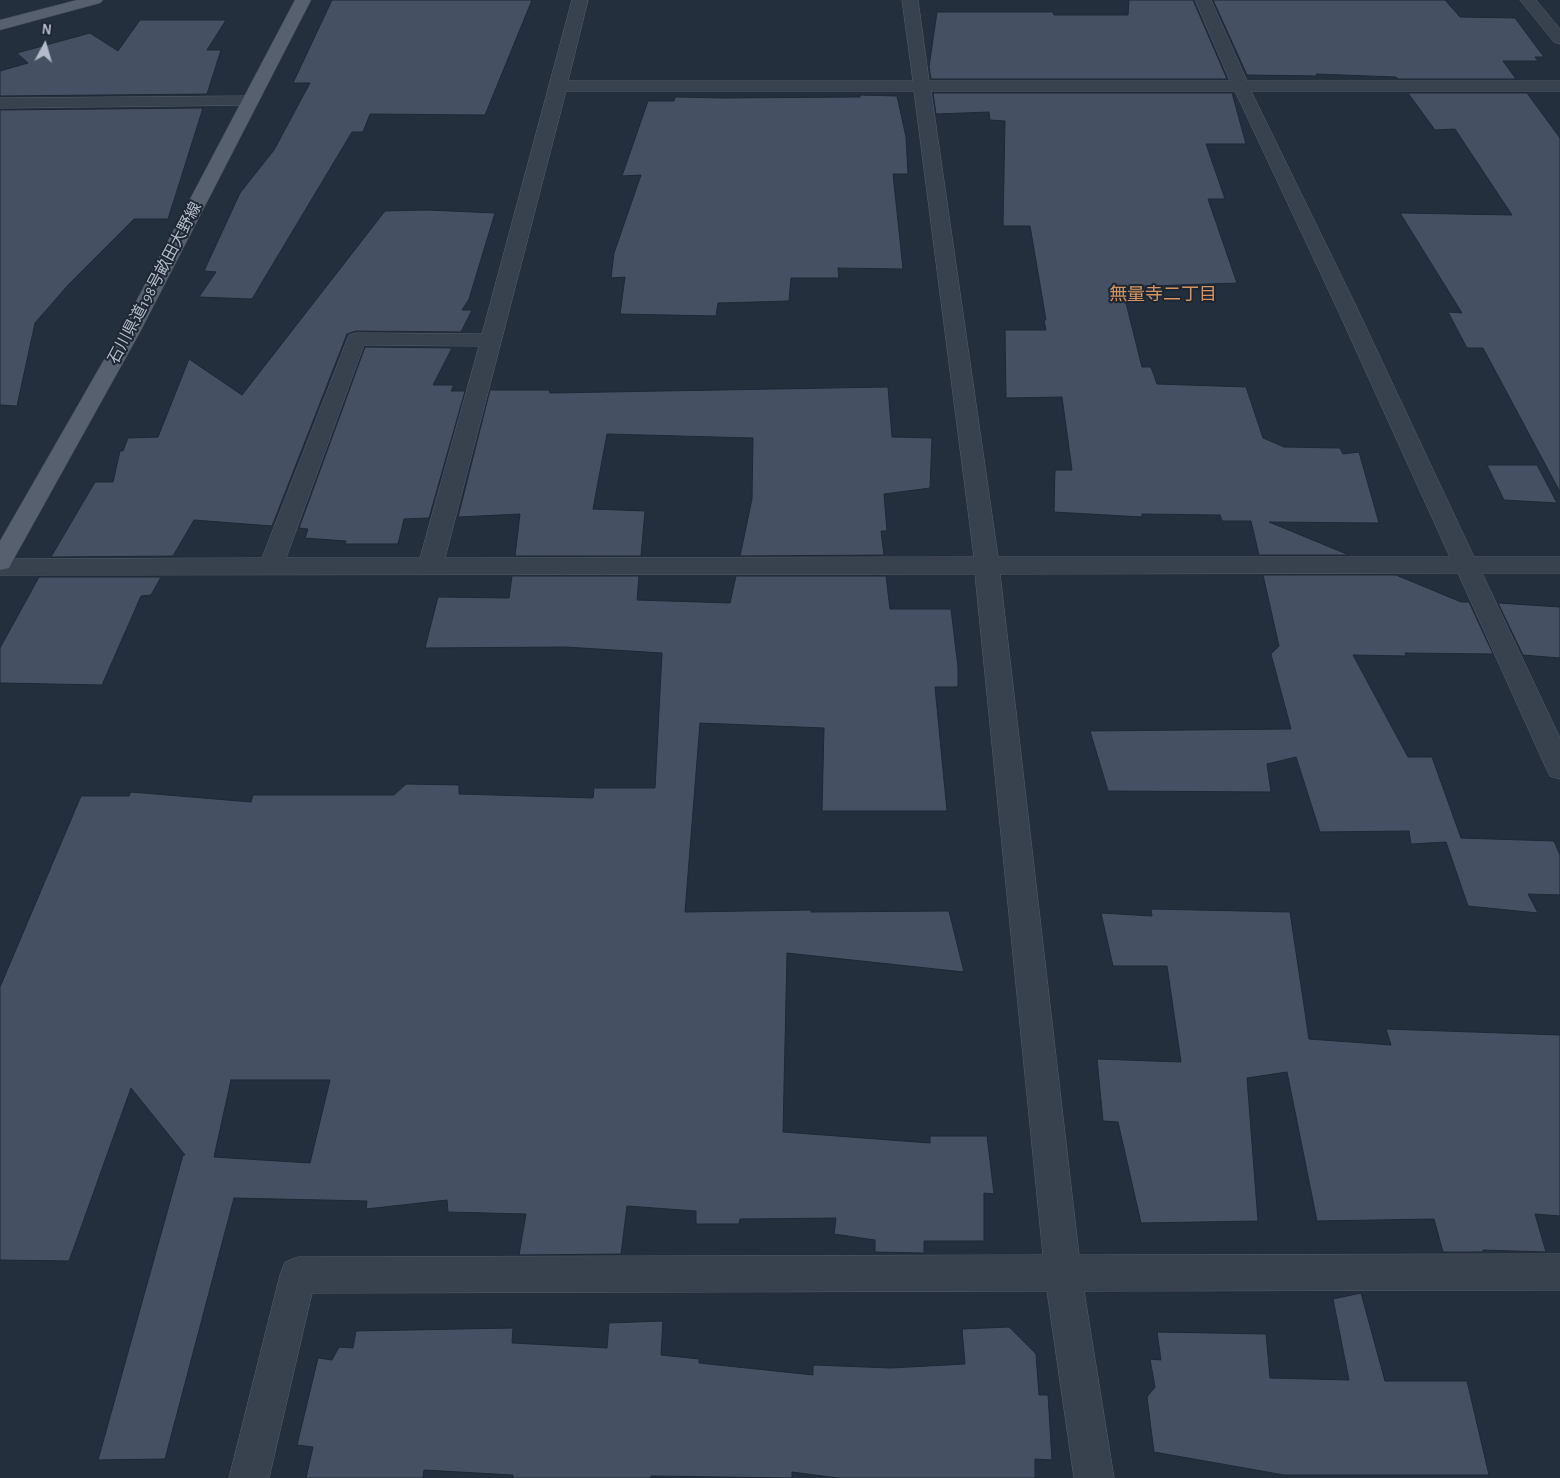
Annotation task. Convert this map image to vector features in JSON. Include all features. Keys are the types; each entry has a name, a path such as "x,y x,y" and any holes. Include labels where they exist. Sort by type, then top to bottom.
{"main road":[{"path":"0,25 95,0"},
{"name":"石川県道198号畝田大野線","path":"0,562 130,332 303,0"}],"street":[{"path":"430,567 559,86 580,0"},
{"path":"910,0 987,566 1064,1274 1094,1478"},
{"path":"1203,0 1241,87 1560,768"},
{"path":"1528,0 1560,40"},
{"path":"559,86 1560,86"},
{"path":"0,103 250,101"},
{"path":"271,567 356,339 491,340"},
{"path":"0,568 1560,565"},
{"path":"248,1478 298,1275 1560,1272"}],"building":[{"path":"332,0 532,0 485,115 370,114 363,132 352,132 252,299 199,297 216,272 204,271 240,193 274,150 310,83 293,83"},
{"path":"1129,0 1193,0 1227,79 931,79 929,67 937,12 1053,12 1054,15 1128,15"},
{"path":"1213,0 1445,0 1460,17 1515,18 1544,57 1535,57 1538,61 1503,61 1516,79 1398,79 1396,77 1316,74 1317,76 1247,75"},
{"path":"140,20 226,20 207,50 221,50 207,94 0,96 0,71 28,63 17,53 90,33 118,51"},
{"path":"933,93 1232,93 1246,144 1206,144 1225,199 1208,199 1237,283 1122,287 1142,367 1151,367 1157,384 1246,387 1263,438 1284,447 1340,448 1343,454 1359,452 1379,523 1269,522 1349,555 1259,555 1251,521 1222,521 1220,515 1142,514 1142,517 1054,512 1055,470 1072,470 1062,397 1006,398 1005,330 1046,330 1044,320 1046,320 1030,226 1003,226 1005,121 990,120 989,112 936,114"},
{"path":"1408,93 1527,93 1560,138 1560,492 1483,348 1467,348 1448,312 1462,313 1400,213 1512,215 1455,129 1435,130"},
{"path":"860,95 897,96 906,137 908,174 893,174 903,269 838,268 839,278 791,278 789,301 718,303 716,316 620,314 625,277 611,278 614,253 641,175 622,176 648,101 674,101 675,97 860,97"},
{"path":"203,108 168,219 134,219 69,284 35,323 17,406 0,405 0,110"},
{"path":"427,210 495,213 469,299 462,310 472,310 461,332 356,331 347,334 272,526 194,520 173,556 51,557 95,482 113,482 120,451 123,451 128,438 158,437 189,359 242,395 385,211"},
{"path":"365,347 452,348 433,385 454,385 451,391 465,391 429,518 404,519 398,544 345,544 346,541 305,538 308,529 299,528"},
{"path":"888,387 892,437 932,438 930,488 884,494 887,531 881,531 884,555 740,556 752,499 753,438 607,434 593,509 645,511 641,556 515,556 520,514 458,517 490,390 549,390 550,393"},
{"path":"1487,465 1537,465 1557,503 1504,500"},
{"path":"1263,575 1396,575 1461,602 1469,602 1493,654 1405,653 1406,656 1353,655 1408,757 1432,757 1461,838 1554,841 1560,855 1560,895 1528,894 1538,913 1468,906 1446,842 1411,844 1409,831 1320,832 1296,757 1267,764 1271,792 1108,791 1090,731 1291,729 1271,654 1279,646"},
{"path":"512,576 639,576 637,600 730,603 736,576 886,576 890,609 951,609 958,667 958,687 935,687 947,811 822,811 824,728 700,723 685,912 811,910 811,912 949,911 964,972 787,953 783,1132 930,1143 930,1136 987,1136 994,1194 984,1193 984,1241 924,1241 924,1253 875,1252 875,1240 834,1234 836,1218 740,1219 739,1224 696,1224 696,1211 627,1206 621,1254 519,1255 526,1214 448,1212 447,1200 366,1209 367,1201 234,1198 165,1459 98,1460 183,1155 185,1155 131,1088 69,1261 0,1260 0,987 81,796 129,796 131,792 251,802 253,795 394,795 406,784 459,785 459,794 593,798 594,788 655,788 662,653 566,647 425,648 438,597 509,598","holes":["231,1080 330,1080 310,1163 214,1157"]},
{"path":"39,577 161,577 151,595 141,596 102,685 0,683 0,648"},
{"path":"1498,603 1560,607 1560,658 1523,655"},
{"path":"1151,909 1290,912 1309,1039 1391,1045 1386,1029 1560,1035 1560,1216 1535,1214 1546,1252 1483,1250 1483,1252 1443,1252 1434,1219 1317,1221 1287,1072 1247,1078 1258,1221 1141,1223 1118,1122 1103,1121 1097,1059 1181,1062 1167,966 1113,966 1101,913 1152,916"},
{"path":"1361,1293 1385,1381 1467,1381 1489,1475 1284,1475 1154,1452 1147,1397 1155,1387 1150,1359 1161,1360 1157,1332 1266,1334 1270,1378 1349,1380 1333,1299"},
{"path":"663,1321 661,1355 699,1359 699,1363 813,1375 813,1365 891,1368 965,1364 962,1329 1009,1327 1036,1354 1039,1395 1048,1395 1052,1460 1035,1459 1035,1478 838,1478 792,1472 792,1478 651,1476 651,1478 513,1478 513,1475 424,1470 423,1478 306,1478 313,1447 297,1445 318,1358 332,1360 339,1347 353,1348 356,1331 513,1328 512,1343 607,1348 609,1323"}],"district":[{"name":"無量寺二丁目","path":"1163,295"}]}
